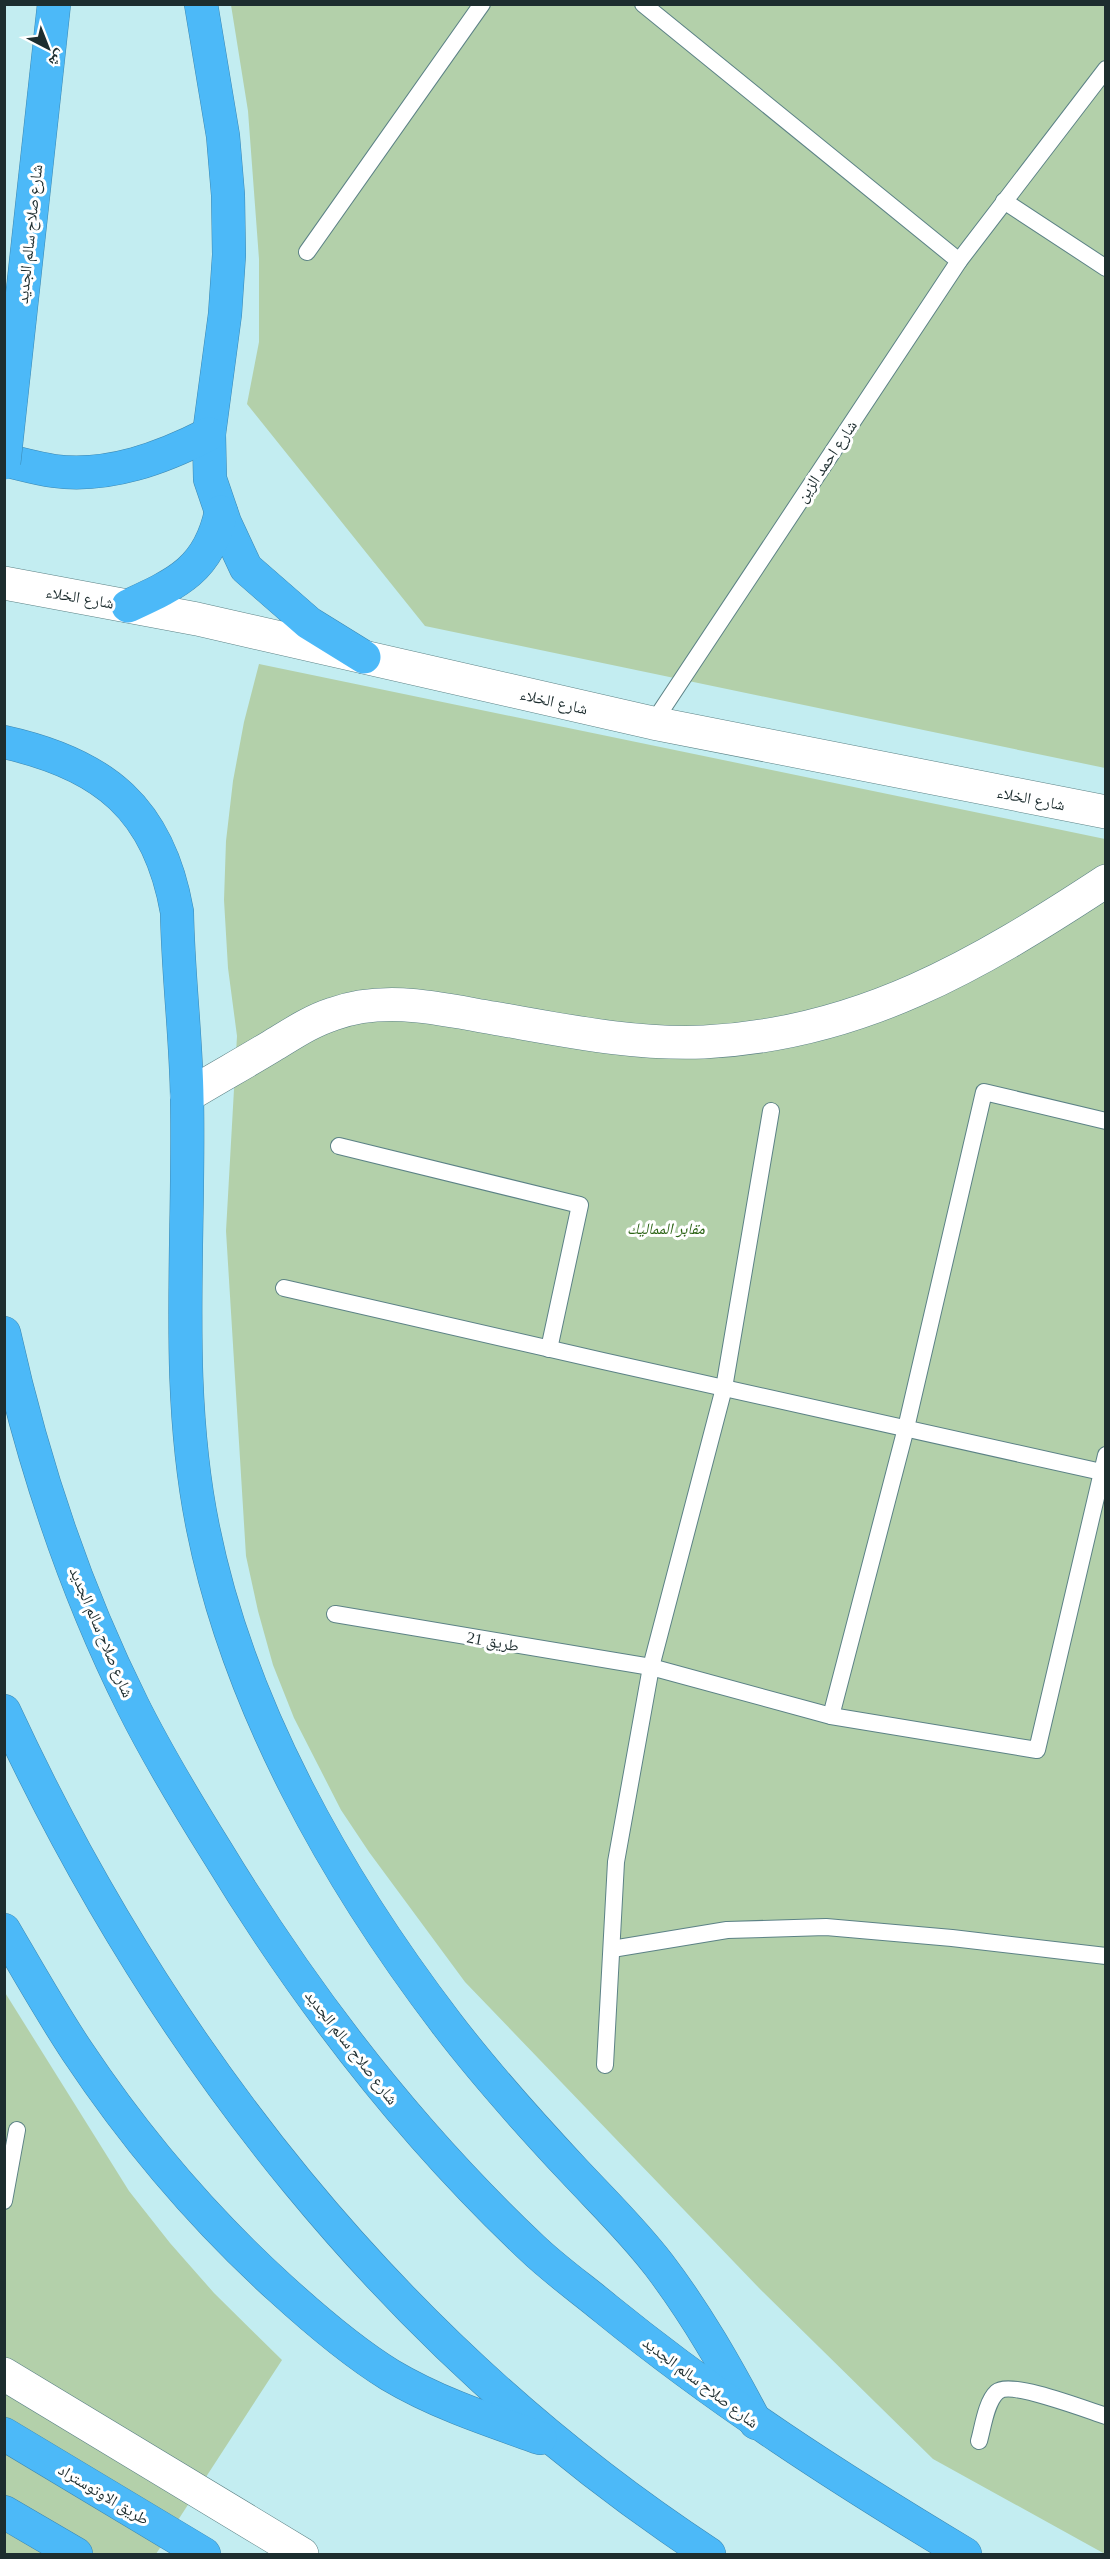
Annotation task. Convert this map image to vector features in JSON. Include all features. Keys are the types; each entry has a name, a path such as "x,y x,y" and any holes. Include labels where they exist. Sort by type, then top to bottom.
{"highway":[{"name":"شارع صلاح سالم الجديد","path":"4,462 54,4"},
{"path":"201,4 219,105 228,195 229,255 225,314 209,434 210,479 221,512 246,568 309,623 364,657"},
{"path":"4,462 55,471 95,471 135,465 173,453 209,434"},
{"path":"128,606 171,586 199,562 216,536 221,512"},
{"path":"4,742 56,755 84,768 110,786 133,808 151,833 164,858 173,885 177,912 187,1096 186,1348 187,1407 192,1466 202,1527 217,1587 235,1646 258,1704 297,1787 342,1867 391,1944 447,2024 509,2099 618,2216 657,2263 694,2313 727,2367 756,2423"},
{"name":"شارع صلاح سالم الجديد","path":"4,1333 38,1462 66,1545 97,1626 132,1705 187,1805 247,1902 311,1996 374,2077 439,2156 535,2251 644,2339 756,2423 867,2495 965,2554"},
{"path":"4,1711 41,1790 87,1876 136,1959 190,2041 247,2120 311,2200 451,2351 557,2444 672,2531 709,2554"},
{"path":"4,1930 77,2050 118,2109 179,2184 261,2271 315,2320 390,2375 458,2409 557,2444"},
{"name":"طريق الاوتوستراد","path":"4,2434 204,2554"},
{"path":"4,2512 76,2554"}],"street":[{"name":"شارع الخلاء","path":"4,583 197,619 653,723 1106,812"},
{"path":"187,1096 306,1025 333,1013 362,1006 409,1005 621,1040 702,1042 793,1032 890,1003 936,982 1039,924 1106,881"},
{"path":"4,2374 302,2554"}],"lane":[{"path":"307,252 482,4"},
{"path":"643,4 958,261"},
{"name":"شارع احمد الزين","path":"653,723 958,261 1106,69"},
{"path":"1004,201 1106,268"},
{"path":"831,1716 906,1428 984,1092 1106,1121"},
{"path":"605,2065 616,1862 651,1667 724,1388 771,1111"},
{"path":"339,1146 580,1204 549,1349"},
{"path":"284,1288 1103,1472 1106,1455"},
{"name":"طريق 21","path":"335,1614 651,1667 831,1716 1037,1750 1103,1472"},
{"path":"612,1949 727,1930 826,1926 1106,1956"},
{"path":"4,2201 17,2130"},
{"path":"979,2441 993,2398 1001,2389 1008,2388 1033,2394 1106,2416"}],"green space":[{"path":"231,5 1105,5 1105,768 425,626 247,404 259,342 259,259 248,111"},
{"name":"مقابر المماليك","path":"259,664 1105,839 1105,2554 933,2459 759,2288 465,1982 369,1852 341,1810 294,1718 273,1665 246,1556 226,1231 237,1036 228,968 224,900 226,841 233,781 244,722"},
{"path":"4,1991 129,2191 214,2293 282,2360 156,2554 5,2554"}]}
